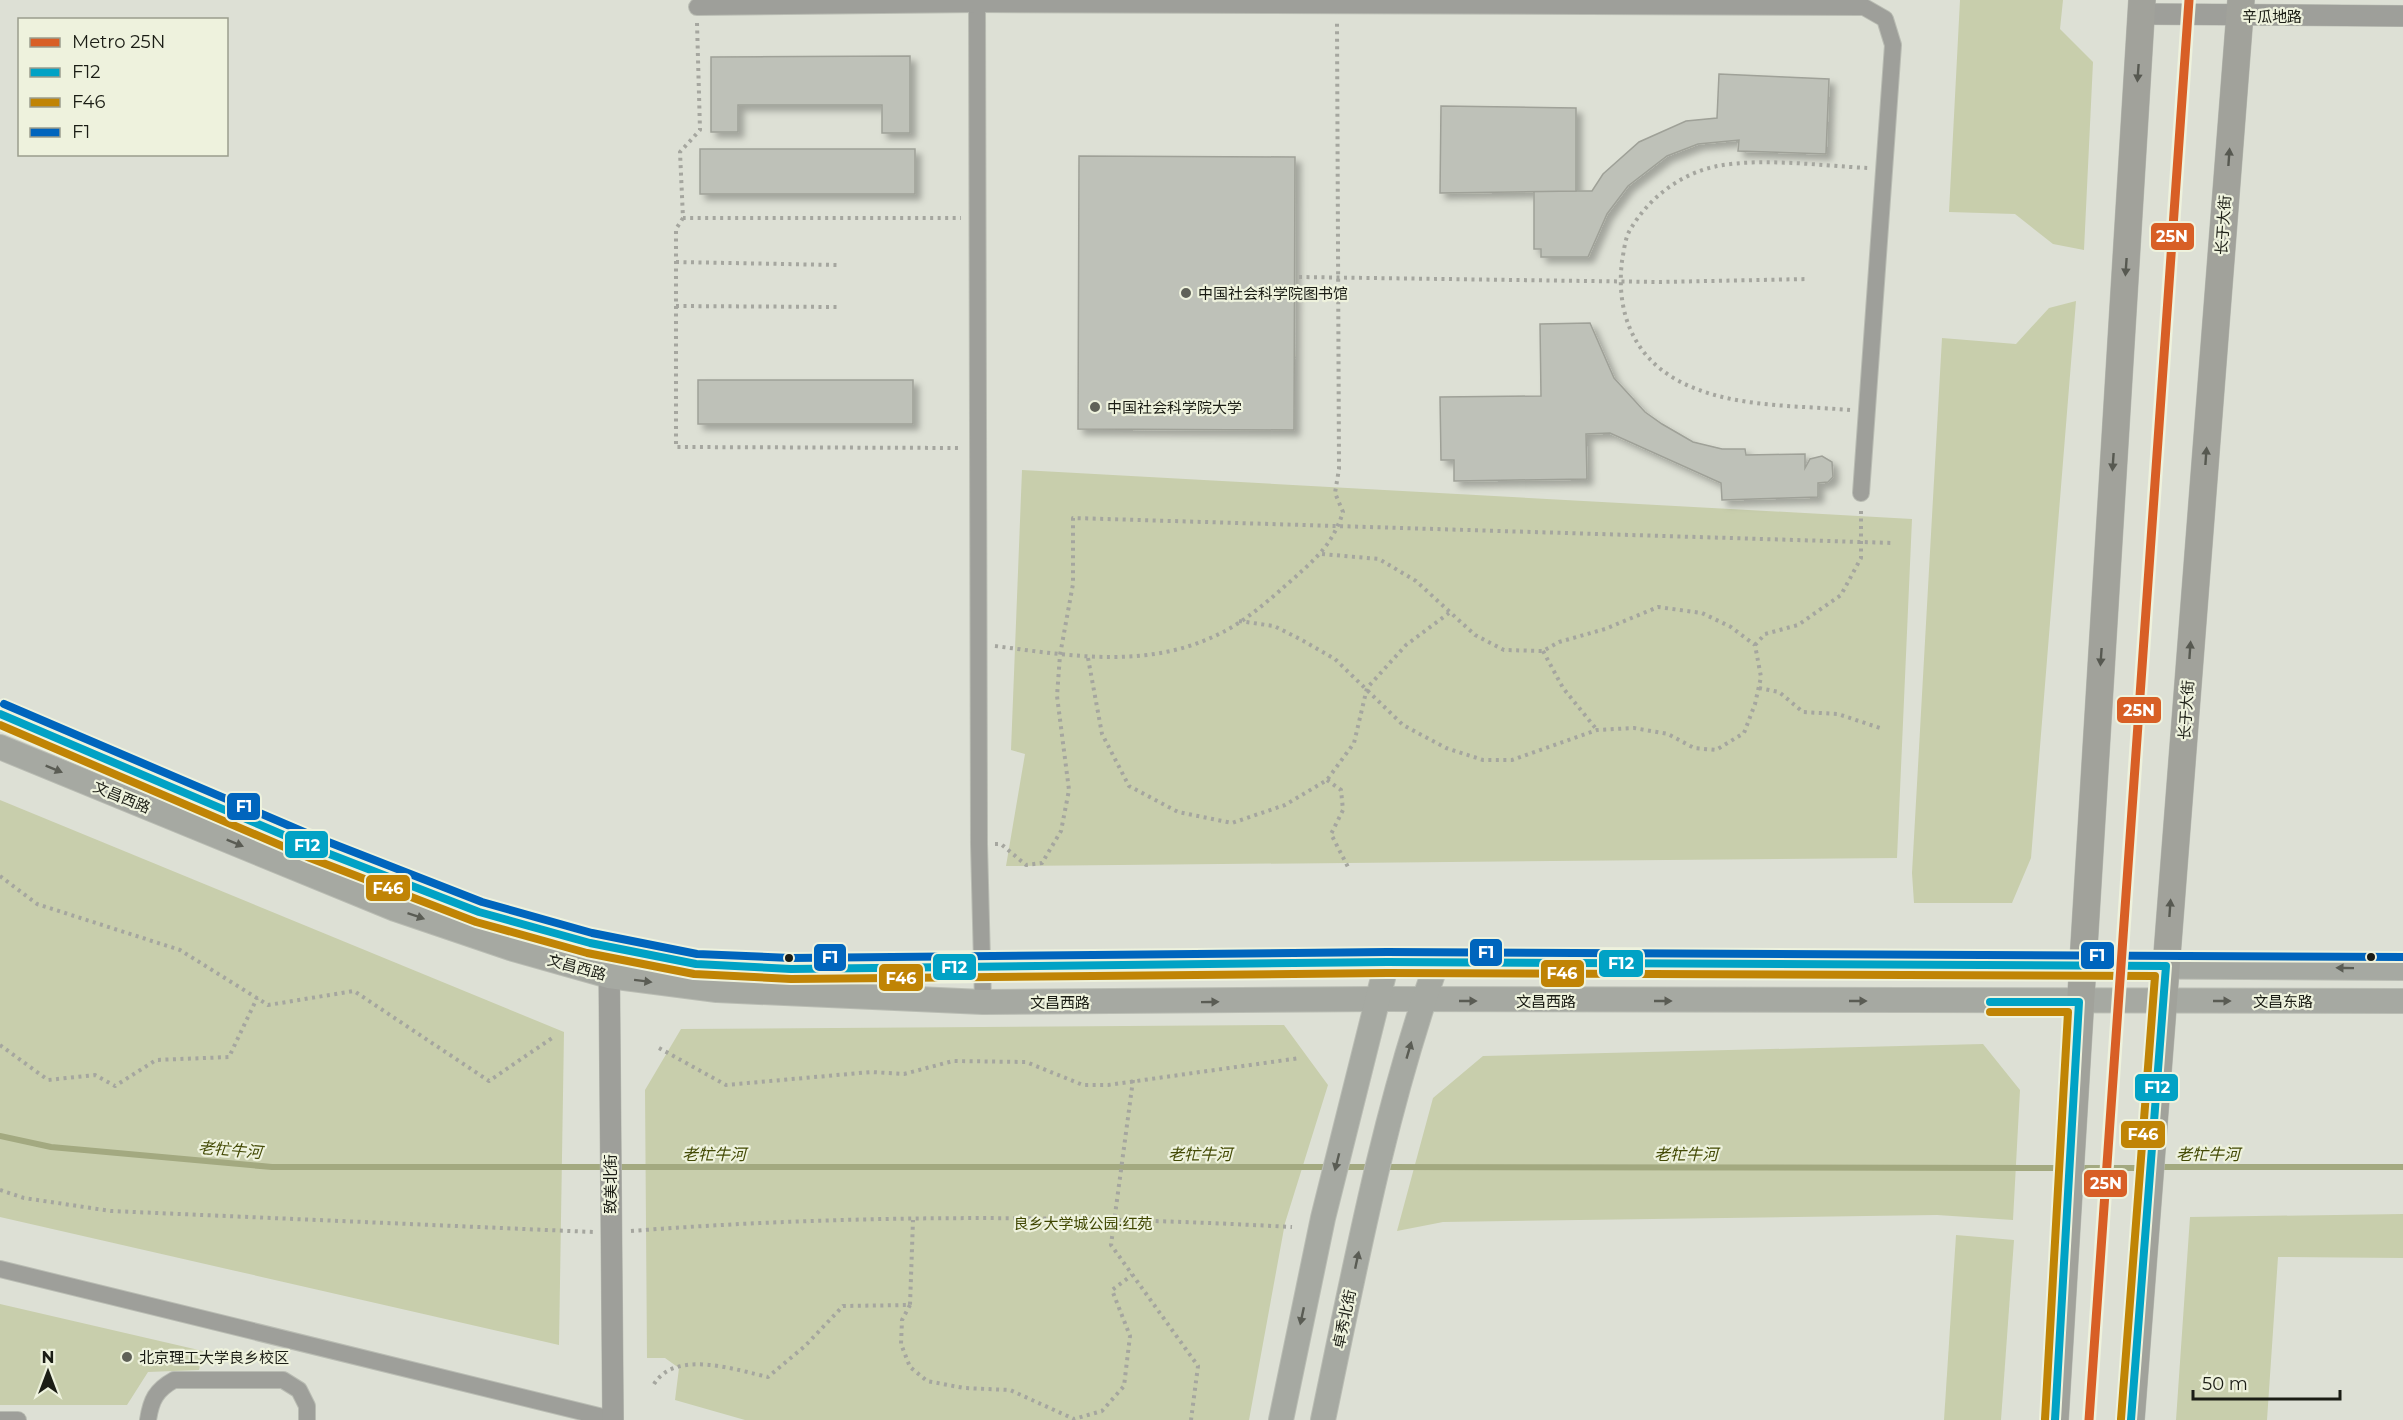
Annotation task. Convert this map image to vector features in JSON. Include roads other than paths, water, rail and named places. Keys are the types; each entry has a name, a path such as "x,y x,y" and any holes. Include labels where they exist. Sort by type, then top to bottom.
{"main road":[{"path":"2055,1420 2142,7"},
{"name":"长于大街","path":"2131,1420 2240,8"},
{"name":"文昌西路","path":"0,714 314,848 457,904 609,947 708,964 791,969 1387,962 1436,965 2082,964 2166,966"},
{"name":"文昌西路","path":"0,747 395,909 510,948 609,976 772,995 983,1002 1379,999 1424,1001 2163,1001"},
{"path":"1281,1420 1323,1218 1387,962"},
{"name":"卓秀北街","path":"1323,1420 1392,1106 1436,965"},
{"path":"2166,966 2403,968"},
{"name":"文昌东路","path":"2163,1001 2403,1001"}],"street":[{"path":"977,2 979,844 983,1002"},
{"path":"697,7 977,2 1864,7 1886,19 1893,45 1861,493"},
{"name":"辛瓜地路","path":"2142,7 2240,8 2403,16"},
{"name":"致美北街","path":"609,947 613,1420"},
{"path":"0,1269 613,1420"},
{"path":"148,1420 151,1404 159,1388 174,1380 283,1380 299,1390 307,1406 307,1420"},
{"path":"0,1420 18,1420"}],"waterway":[{"name":"老牤牛河","path":"0,1136 51,1147 272,1167 1329,1167"},
{"name":"老牤牛河","path":"1343,1167 1371,1167"},
{"name":"老牤牛河","path":"1382,1167 2064,1168"},
{"name":"老牤牛河","path":"2159,1167 2403,1167"},
{"name":"老牤牛河","path":"2078,1168 2145,1168"}],"metro line":[{"name":"25N","path":"2089,1420 2189,0"}],"place":[{"name":"中国社会科学院图书馆","path":"1186,293"},
{"name":"中国社会科学院大学","path":"1095,407"},
{"name":"北京理工大学良乡校区","path":"127,1357"}],"park label":[{"name":"良乡大学城公园·红苑","path":"1083,1223"}]}
